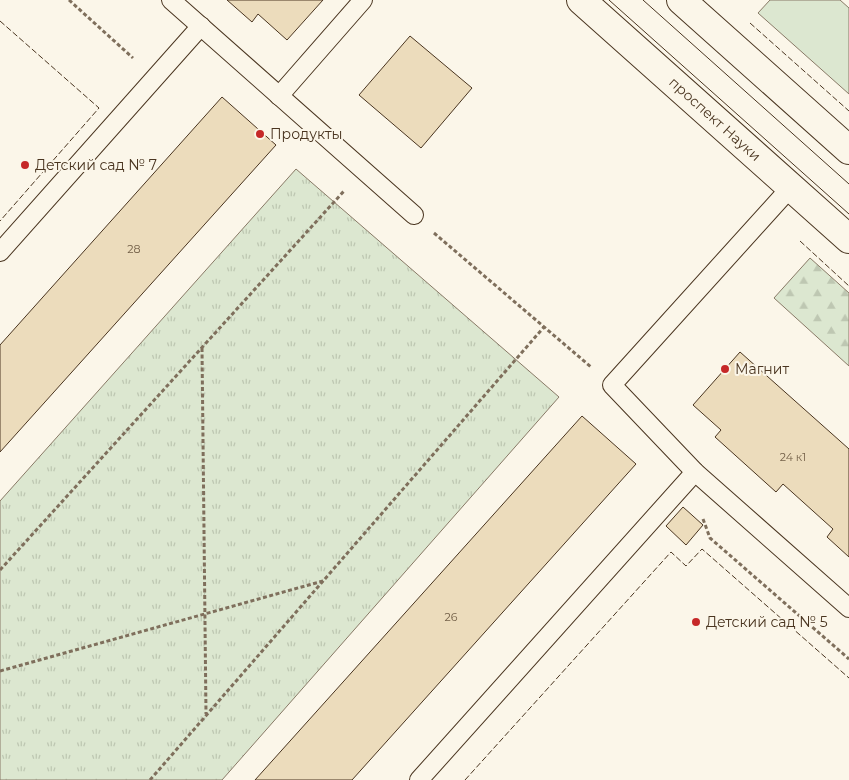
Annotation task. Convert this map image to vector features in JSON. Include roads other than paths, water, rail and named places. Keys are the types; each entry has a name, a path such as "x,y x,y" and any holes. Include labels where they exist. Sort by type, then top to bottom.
{"main road":[{"name":"проспект Науки","path":"581,0 849,239"},
{"path":"681,0 849,150"}],"lane":[{"path":"171,0 414,215"},
{"path":"279,96 363,0"},
{"path":"0,252 201,26"},
{"path":"791,187 612,385 692,476 849,608"},
{"path":"419,780 692,476"}],"tram line":[{"path":"609,0 849,214"},
{"path":"643,0 849,184"}],"place":[{"name":"Продукты","path":"260,134"},
{"name":"Детский сад № 7","path":"25,165"},
{"name":"Магнит","path":"725,369"},
{"name":"Детский сад № 5","path":"696,622"}]}
